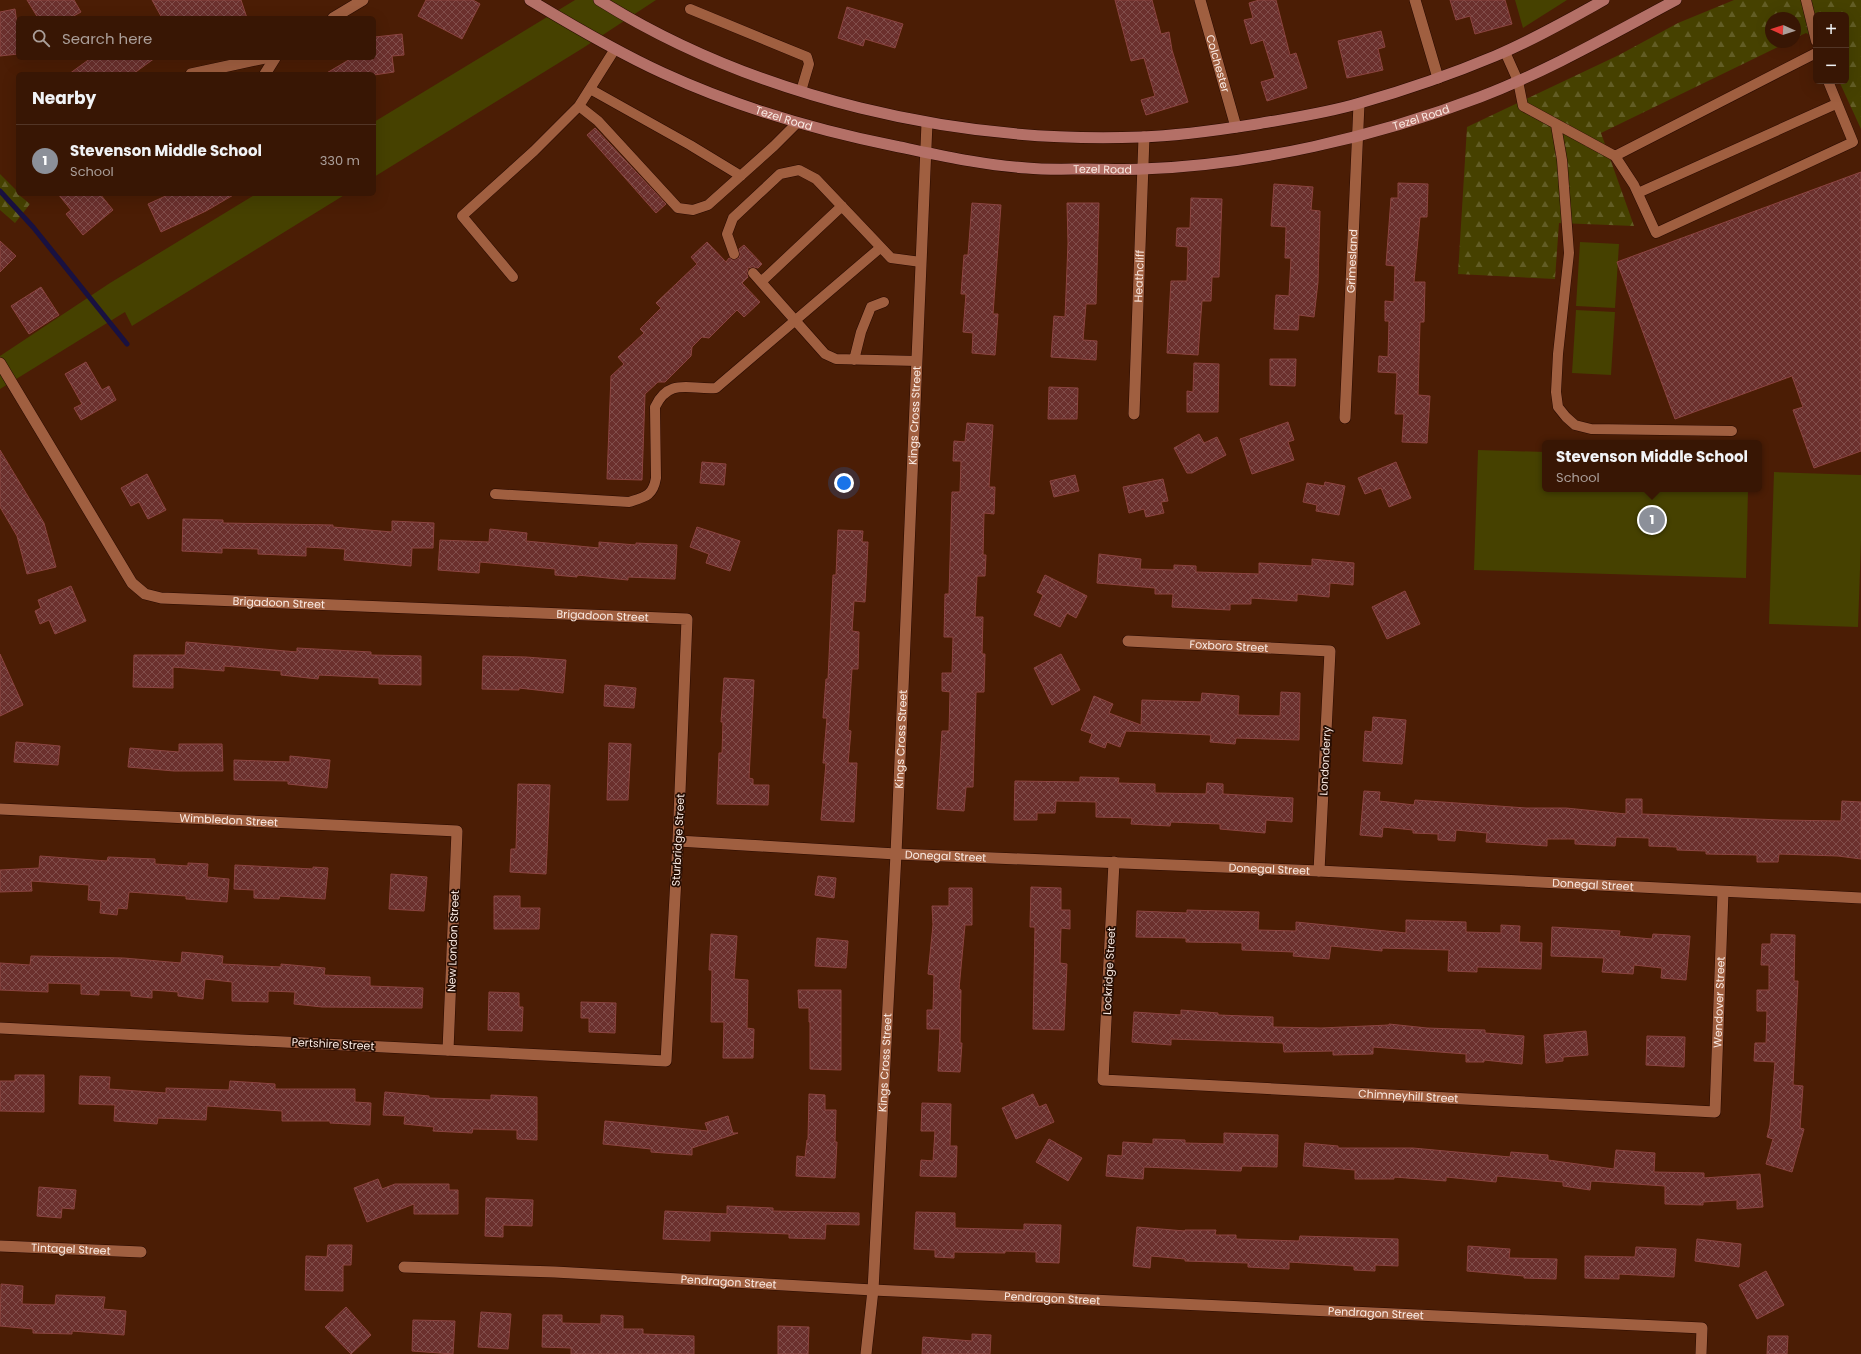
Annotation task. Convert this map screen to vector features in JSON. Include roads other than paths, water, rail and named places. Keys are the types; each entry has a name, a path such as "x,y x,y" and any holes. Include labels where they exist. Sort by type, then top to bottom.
{"main road":[{"name":"Tezel Road","path":"530,0 615,49 663,73 727,100 797,123 860,139 982,163 1028,168 1142,169 1252,158 1302,149 1358,136 1473,99 1518,81 1590,47 1676,0"},
{"path":"599,0 638,24 732,67 801,91 927,123 999,133 1058,137 1144,137 1236,127 1310,115 1359,104 1438,78 1505,52 1545,33 1604,0"}],"street":[{"path":"336,16 362,0"},
{"name":"Colchester","path":"1200,0 1236,127"},
{"path":"1415,0 1438,78"},
{"path":"200,72 256,60"},
{"path":"266,72 274,60"},
{"name":"Grimesland","path":"1345,418 1359,104"},
{"name":"Kings Cross Street","path":"866,1354 873,1290 896,854 927,123"},
{"name":"Heathcliff","path":"1134,414 1144,137"},
{"name":"Brigadoon Street","path":"0,363 132,583 145,594 161,598 687,619"},
{"name":"Sturbridge Street","path":"666,1061 678,841 687,619"},
{"name":"Foxboro Street","path":"1128,641 1330,651"},
{"name":"Londonderry","path":"1320,871 1330,651"},
{"name":"Wimbledon Street","path":"0,809 457,831"},
{"name":"New London Street","path":"448,1050 457,831"},
{"name":"Donegal Street","path":"678,841 896,854 1320,871 1861,898"},
{"name":"Lockridge Street","path":"1103,1080 1114,862"},
{"name":"Wendover Street","path":"1715,1112 1723,892"},
{"name":"Pertshire Street","path":"0,1028 666,1061"},
{"name":"Chimneyhill Street","path":"1103,1080 1715,1112"},
{"name":"Tintagel Street","path":"0,1246 141,1252"},
{"name":"Pendragon Street","path":"404,1267 555,1272 873,1290 1702,1328 1700,1354"}],"lane":[{"path":"1806,0 1813,29"},
{"path":"690,9 807,57 809,64 801,91"},
{"path":"513,277 462,216 534,151 579,106 615,49"},
{"path":"1505,52 1518,81 1523,106 1615,156 1638,193 1656,233 1853,142 1836,104 1829,84"},
{"path":"1615,156 1813,55"},
{"path":"590,89 683,141 741,176"},
{"path":"1638,193 1836,104"},
{"path":"579,106 598,121 678,208 693,210 708,205 774,146 797,123"},
{"path":"1556,125 1562,160 1569,253 1558,354 1556,392 1558,407 1575,425 1591,429 1732,431"},
{"path":"734,254 727,234 733,218 780,174 799,170 816,179 890,258 921,262"},
{"path":"761,282 842,206"},
{"path":"495,494 629,502 646,496 654,488 656,478 655,407 660,397 667,390 681,387 701,390 716,388 880,248"},
{"path":"753,273 825,354 836,359 917,361"},
{"path":"854,360 861,332 871,307 884,302"}],"waterway":[{"path":"0,191 33,227 127,344"}],"place":[{"name":"Stevenson Middle School","path":"1652,520"}]}
